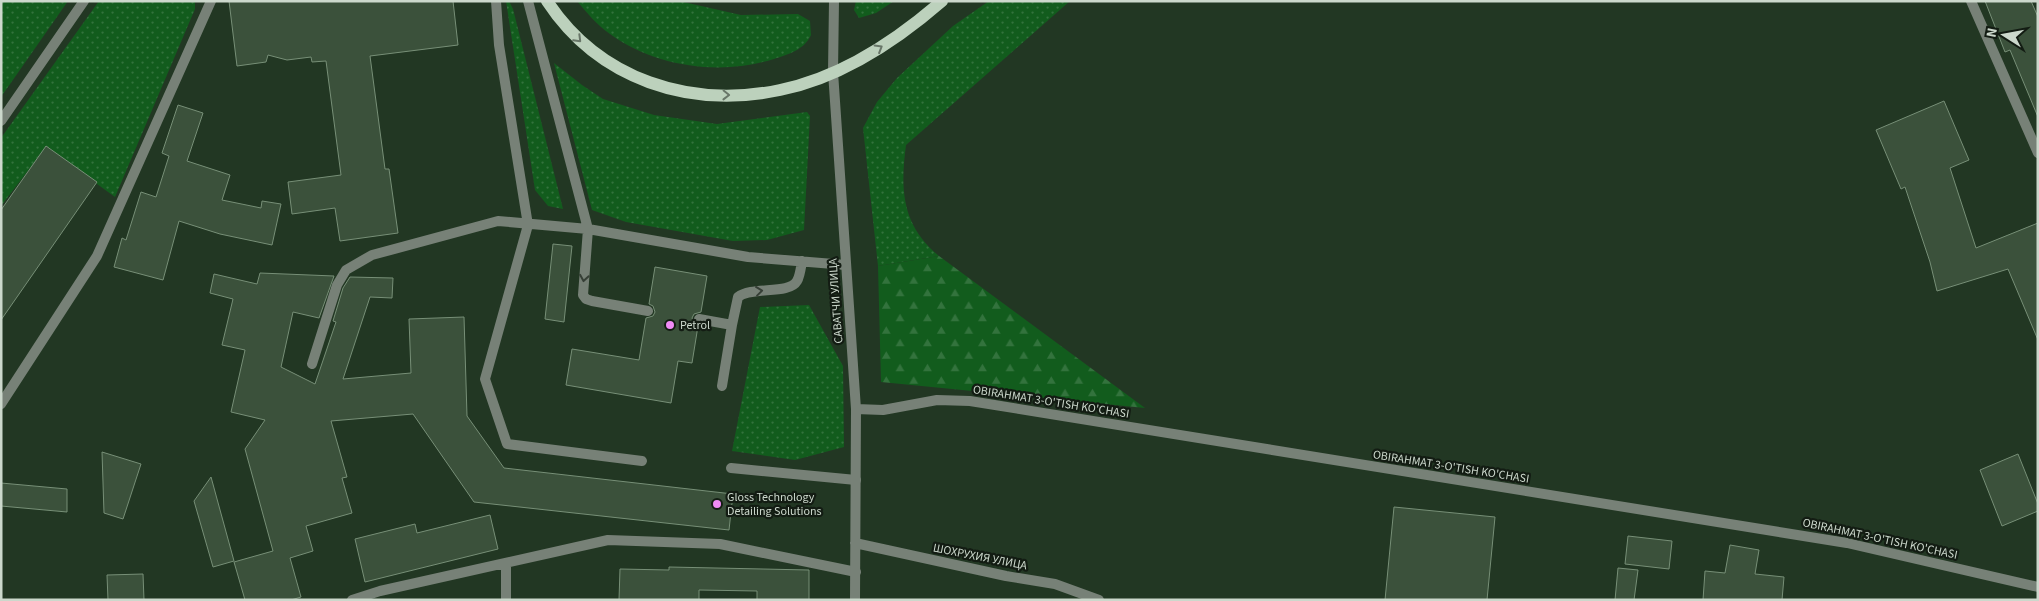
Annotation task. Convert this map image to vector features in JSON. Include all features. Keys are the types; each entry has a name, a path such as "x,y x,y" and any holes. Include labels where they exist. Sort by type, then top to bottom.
{"main road":[{"path":"547,1 562,21 590,51 625,73 662,87 703,94 742,95 781,90 833,72 890,41 942,1"}],"street":[{"path":"1,121 84,1"},
{"path":"1,404 97,256 211,1"},
{"path":"496,1 498,45 528,225 485,379 507,444 642,461"},
{"path":"528,1 588,229 583,295 586,300 648,311"},
{"name":"САВАТЧИ УЛИЦА","path":"834,1 833,72 856,409 855,600"},
{"path":"1972,1 2037,147"},
{"path":"312,364 337,285 346,270 372,255 498,221 588,229 748,257 846,265"},
{"path":"722,386 738,297 750,292 792,286 797,281 802,261"},
{"path":"699,319 732,325"},
{"name":"OBIRAHMAT 3-O'TISH KO'CHASI","path":"856,409 883,410 937,400 970,401 1847,543 2038,587"},
{"path":"732,468 856,480"},
{"path":"352,600 380,595 506,563 608,540 720,544 856,572"},
{"name":"ШОХРУХИЯ УЛИЦА","path":"855,543 1006,576 1055,584 1099,600"},
{"path":"506,563 506,600"}],"green space":[{"path":"1,1 68,1 1,97"},
{"path":"99,1 195,1 195,9 115,197 46,147 1,206 1,138"},
{"path":"506,1 509,1 513,9 563,209 548,206 535,190"},
{"path":"577,1 679,1 741,15 798,14 810,21 811,35 796,51 754,64 732,67 689,65 668,61 628,45 601,27"},
{"path":"856,1 894,1 876,13 859,18 854,10"},
{"path":"989,1 1070,1 906,145 903,177 906,206 917,232 939,256 878,266 863,128 877,102 897,78 953,26"},
{"path":"554,63 603,99 654,115 717,124 807,112 810,116 804,230 767,240 733,241 626,222 592,210"},
{"path":"939,256 1145,408 881,382 878,266"},
{"path":"809,305 843,366 844,447 795,460 732,451 760,307"}],"building":[{"path":"229,1 453,1 458,45 370,56 385,169 389,169 398,233 340,241 335,208 292,214 288,182 341,175 326,61 312,62 311,57 287,60 268,55 266,62 237,66"},
{"path":"1985,1 2031,1 2038,17 2038,117 2010,50 2005,52"},
{"path":"1944,101 1969,160 1950,168 1976,248 2038,223 2038,340 2008,269 1937,291 1930,262 1905,187 1901,189 1876,130"},
{"path":"178,105 203,113 187,161 230,175 222,200 261,208 262,201 281,204 272,245 220,234 179,221 163,280 114,267 122,238 126,240 141,192 156,197 169,156 162,153"},
{"path":"46,146 97,182 1,320 1,210"},
{"path":"553,244 572,246 564,322 545,319"},
{"path":"655,267 707,276 701,312 694,314 692,318 694,324 698,326 692,363 678,361 671,403 566,385 572,349 639,360 646,318 653,316 655,312 653,306 649,304"},
{"path":"260,273 334,276 319,318 293,312 281,367 315,384 336,322 333,321 343,288 350,277 393,278 392,298 370,297 343,379 411,373 409,319 464,317 467,416 504,468 733,494 729,530 474,502 413,414 331,421 347,477 342,478 352,513 306,526 313,551 290,558 301,597 291,600 245,600 234,562 273,551 245,449 265,420 231,412 245,350 222,345 233,299 210,293 214,274 257,284"},
{"path":"102,452 141,464 123,519 104,513"},
{"path":"2018,454 2038,504 2038,511 2002,526 1980,470"},
{"path":"211,477 234,561 213,567 194,501"},
{"path":"1,483 67,489 67,512 1,506"},
{"path":"1394,507 1495,517 1487,600 1385,600"},
{"path":"490,515 498,549 365,582 355,539 415,524 417,533"},
{"path":"1628,536 1672,541 1669,569 1625,564"},
{"path":"1730,545 1759,550 1755,574 1784,577 1782,600 1703,600 1705,571 1725,573"},
{"path":"669,567 809,570 809,600 757,600 757,591 699,590 699,600 619,600 620,569 669,570"},
{"path":"1618,568 1638,570 1634,600 1615,600"},
{"path":"143,574 144,600 108,600 107,575"}],"place":[{"name":"Petrol","path":"670,325"},
{"name":"Gloss Technology Detailing Solutions","path":"717,504"}]}
